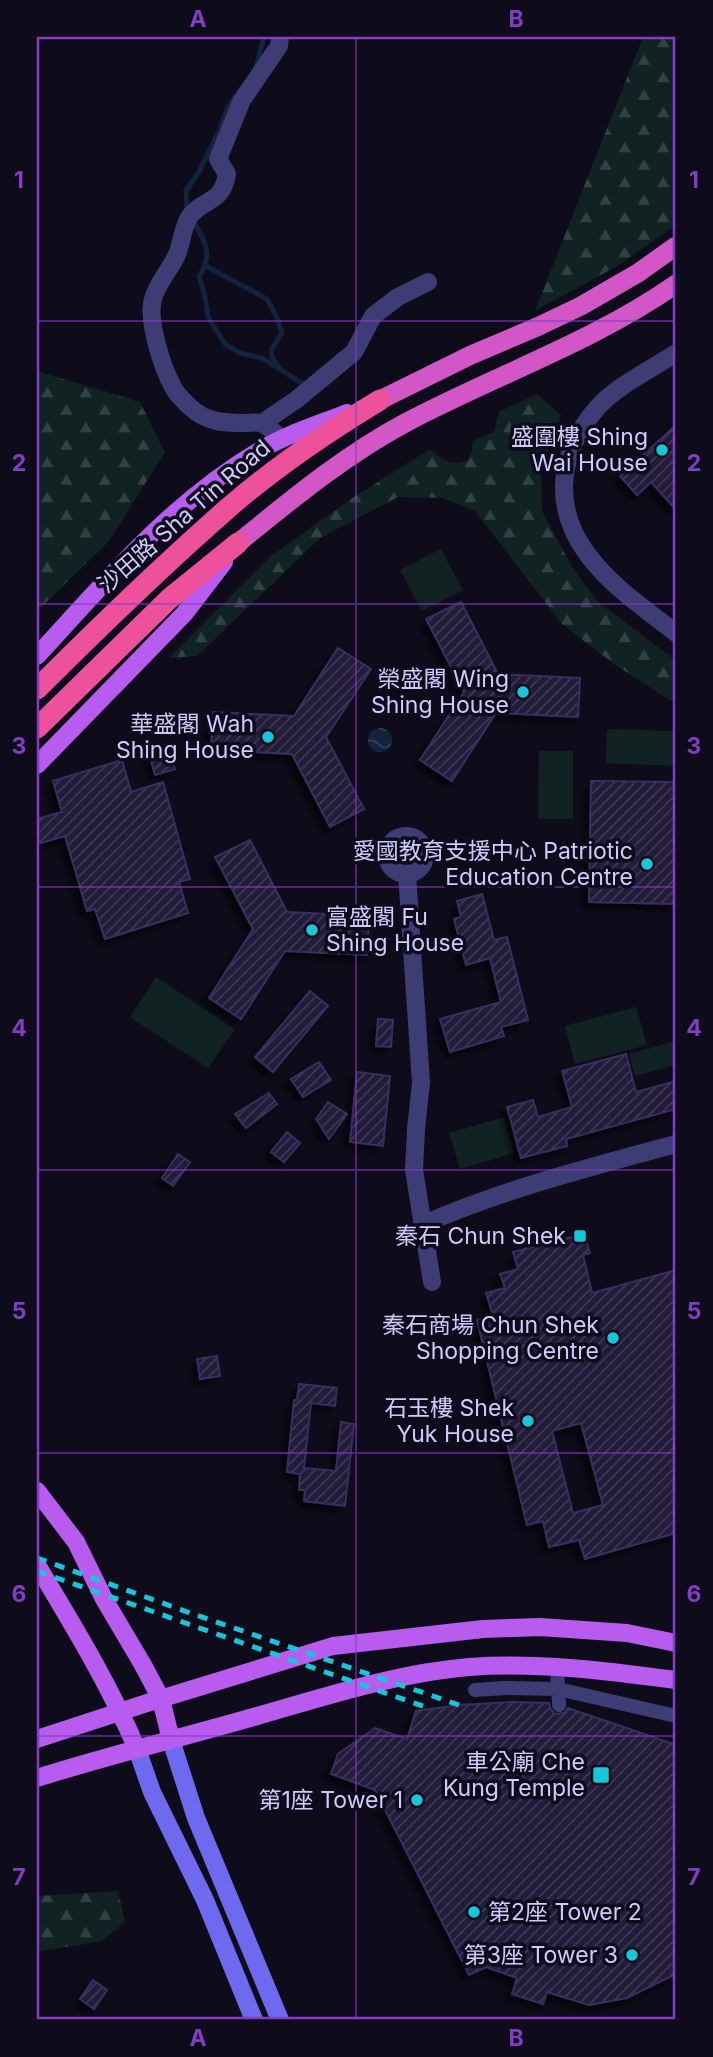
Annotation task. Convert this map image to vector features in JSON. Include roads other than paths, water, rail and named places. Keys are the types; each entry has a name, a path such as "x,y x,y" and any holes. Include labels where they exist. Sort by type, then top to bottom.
{"highway":[{"path":"380,400 471,355 581,306 638,273 676,246"},
{"path":"37,728 169,599 316,479 382,436 614,322 676,284"},
{"name":"沙田路 Sha Tin Road","path":"37,689 111,615 227,509 293,457 380,400"}],"main road":[{"path":"37,656 144,540 213,482 259,450 281,439 380,400"},
{"path":"37,765 184,614 238,543"},
{"path":"37,1491 76,1542 104,1599 126,1633 161,1699 171,1741 196,1818 280,2020"},
{"path":"37,1565 91,1655 121,1712 152,1792 205,1900 254,2020"},
{"path":"37,1739 333,1646 466,1631 540,1627 627,1633 676,1643"},
{"path":"37,1778 410,1674 522,1665 602,1670 676,1680"}],"street":[{"path":"280,37 279,46 242,100 218,159 227,174 225,187 214,199 191,215 177,253 153,300 156,341 174,389 203,417 220,423 262,423 296,400 354,352 373,316 398,297 428,282"},
{"path":"676,353 617,390 598,407 575,441 566,462 563,484 565,506 573,530 588,555 638,604 676,633"},
{"path":"262,423 281,439"},
{"path":"407,874 421,1083 414,1170 432,1282"},
{"path":"422,1224 465,1206 532,1184 676,1144"},
{"path":"557,1667 559,1705"},
{"path":"475,1690 558,1689 676,1716"}],"water":[{"path":"380,728 389,731 392,740 389,749 380,752 371,749 368,740 371,731"}],"waterway":[{"path":"256,67 264,37"},
{"path":"187,211 186,191 200,170 234,98"},
{"path":"194,223 206,249 206,262 199,276 208,317 225,344 240,353 262,358 302,383"},
{"path":"206,266 267,299 282,333 271,350 279,368"}],"railway":[{"path":"37,1558 459,1705"},
{"path":"37,1571 431,1709"}],"place":[{"name":"盛圍樓 Shing Wai House","path":"662,450"},
{"name":"榮盛閣 Wing Shing House","path":"523,692"},
{"name":"華盛閣 Wah Shing House","path":"268,737"},
{"name":"愛國教育支援中心 Patriotic Education Centre","path":"647,864"},
{"name":"富盛閣 Fu Shing House","path":"312,930"},
{"name":"秦石 Chun Shek","path":"580,1236"},
{"name":"秦石商場 Chun Shek Shopping Centre","path":"613,1338"},
{"name":"石玉樓 Shek Yuk House","path":"528,1421"},
{"name":"車公廟 Che Kung Temple","path":"601,1775"},
{"name":"第1座 Tower 1","path":"417,1800"},
{"name":"第2座 Tower 2","path":"474,1912"},
{"name":"第3座 Tower 3","path":"632,1955"}]}
